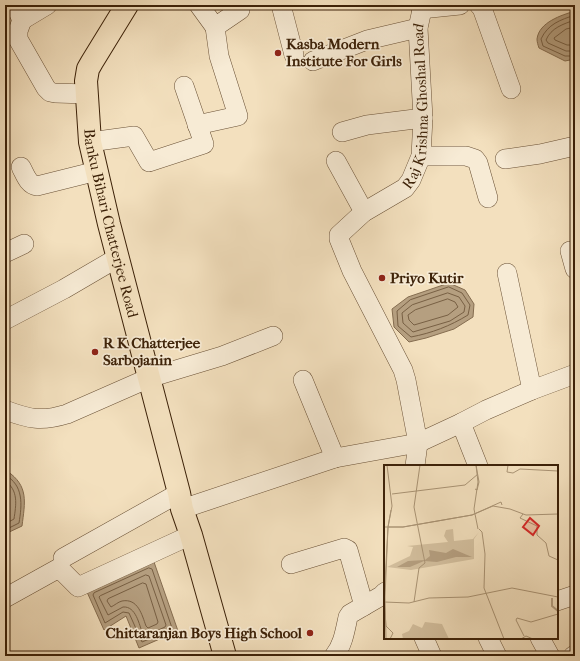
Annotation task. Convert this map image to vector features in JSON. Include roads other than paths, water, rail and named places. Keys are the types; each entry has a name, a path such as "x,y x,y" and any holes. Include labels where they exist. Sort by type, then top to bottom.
{"main road":[{"name":"Banku Bihari Chatterjee Road","path":"128,5 88,69 86,80 90,142 117,258 180,501 225,656"}],"street":[{"path":"47,5 18,12 18,39 46,88 50,92 87,94"},
{"path":"198,125 238,116 219,56 215,27 199,5"},
{"path":"215,27 240,10 238,5"},
{"path":"281,5 294,55"},
{"path":"422,7 460,5"},
{"path":"479,5 482,8 511,89"},
{"name":"Raj Krishna Ghoshal Road","path":"414,465 418,443 408,388 402,370 352,271 339,239 339,235 364,212 408,185 421,156 423,118 418,28 422,7"},
{"path":"313,61 355,44 418,28"},
{"path":"90,142 134,136 149,162 204,144 184,86"},
{"path":"342,132 367,125 423,118"},
{"path":"505,159 540,154 575,146"},
{"path":"421,156 466,156 475,159 478,163 488,198"},
{"path":"336,161 364,212"},
{"path":"21,167 33,186 97,171"},
{"path":"5,253 24,244"},
{"path":"5,320 64,289 117,258"},
{"path":"507,273 532,390"},
{"path":"5,410 26,418 54,418 67,414 149,378 222,356 273,336"},
{"path":"63,558 180,501 335,458 418,443 486,410 532,390 575,374"},
{"path":"303,380 335,458"},
{"path":"461,423 478,465"},
{"path":"5,598 59,568 78,587 191,536"},
{"path":"291,564 346,548 348,550 364,606"},
{"path":"334,656 342,641 350,614 384,593"},
{"path":"558,601 575,595"},
{"path":"424,639 432,656"},
{"path":"488,639 497,656"},
{"path":"541,639 550,656"}],"water":[{"path":"575,11 575,59 565,61 539,48 537,39 542,28 552,20"},
{"path":"449,283 465,290 474,304 473,317 454,329 409,342 394,327 392,309 408,297"},
{"path":"7,471 19,483 22,489 24,495 24,509 22,526 5,534 5,472"},
{"path":"154,562 178,631 139,648 126,616 104,630 87,592"}],"place":[{"name":"Kasba Modern Institute For Girls","path":"278,53"},
{"name":"Priyo Kutir","path":"382,278"},
{"name":"R K Chatterjee Sarbojanin","path":"95,352"},
{"name":"Chittaranjan Boys High School","path":"310,633"}]}
